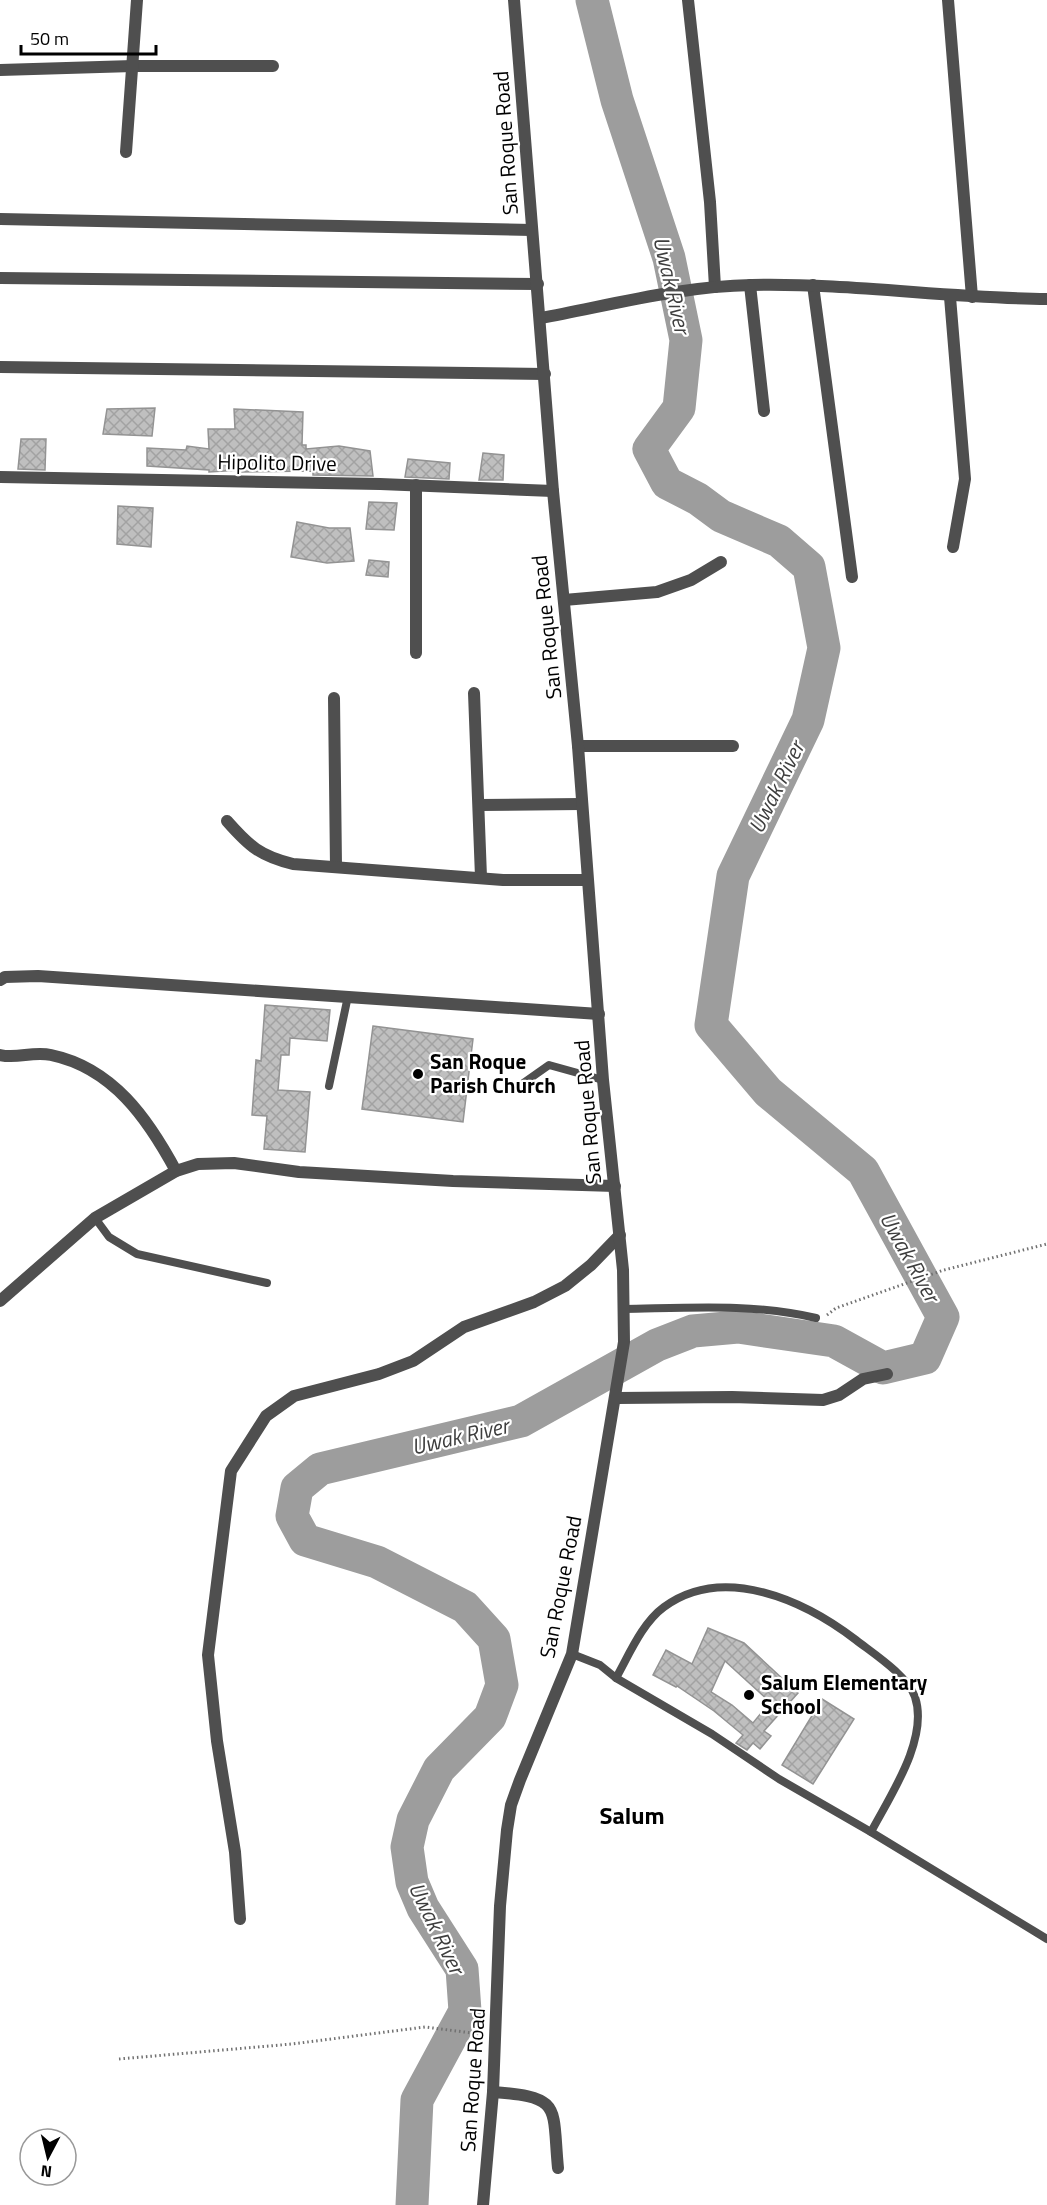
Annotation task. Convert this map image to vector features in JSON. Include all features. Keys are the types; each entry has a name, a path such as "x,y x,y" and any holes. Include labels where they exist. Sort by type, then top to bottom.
{"street":[{"path":"126,152 137,0"},
{"name":"San Roque Road","path":"483,2205 494,2092 500,1906 511,1805 572,1654 621,1374 624,1342 620,1235 603,1080 578,746 553,491 514,0"},
{"path":"688,0 710,202 715,287"},
{"path":"948,0 972,297"},
{"path":"0,70 133,66 273,66"},
{"path":"0,219 532,230"},
{"path":"0,278 538,284"},
{"path":"750,285 764,411"},
{"path":"541,318 687,290 750,285 813,285 951,297 1047,299"},
{"path":"813,285 852,577"},
{"path":"951,297 965,479 953,547"},
{"path":"0,367 545,374"},
{"name":"Hipolito Drive","path":"0,477 416,485 553,491"},
{"path":"416,485 416,654"},
{"path":"564,600 657,592 691,580 721,562"},
{"path":"474,693 481,877"},
{"path":"334,698 336,866"},
{"path":"578,746 733,747"},
{"path":"480,805 582,804"},
{"path":"227,821 251,847 270,858 293,864 503,880 587,880"},
{"path":"0,980 5,977 38,976 599,1014"},
{"path":"0,1055 9,1057 32,1053 49,1054 73,1061 96,1073 121,1093 151,1125 176,1171"},
{"path":"0,1301 95,1218 176,1171 198,1164 234,1163 311,1172 615,1186"},
{"path":"240,1919 234,1852 217,1741 208,1655 231,1471 266,1416 294,1396 379,1374 413,1361 464,1327 534,1302 565,1286 591,1265 620,1235"},
{"path":"617,1398 732,1397 823,1400 839,1395 862,1379 887,1374"},
{"path":"494,2092 541,2098 549,2104 553,2116 558,2168"}],"lane":[{"path":"329,1086 348,996"},
{"path":"522,1084 549,1065 603,1080"},
{"path":"95,1218 109,1238 136,1254 267,1283"},
{"path":"623,1309 783,1310 816,1318"},
{"path":"616,1678 638,1639 663,1607 709,1588 740,1587 765,1593 834,1624 893,1668 915,1696 917,1726 912,1752 871,1832"},
{"path":"572,1654 600,1665 616,1678 712,1734 779,1779 1047,1939"}],"path":[{"path":"816,1318 823,1317 836,1308 944,1270 1047,1244"},
{"path":"119,2059 292,2044 425,2027 476,2034"}],"building":[{"path":"155,408 152,436 103,434 107,409"},
{"path":"234,409 303,412 302,445 306,445 306,449 339,446 370,451 373,476 313,475 313,471 209,472 209,470 147,466 147,448 186,450 187,446 209,449 208,429 235,429"},
{"path":"21,439 46,439 45,470 18,469"},
{"path":"483,453 504,455 503,480 479,480"},
{"path":"408,459 450,463 449,479 405,477"},
{"path":"369,502 397,503 394,530 366,529"},
{"path":"118,506 153,508 151,547 117,544"},
{"path":"297,522 329,528 350,528 354,561 327,563 291,557"},
{"path":"369,560 389,562 388,577 366,575"},
{"path":"265,1005 330,1010 327,1041 290,1038 289,1055 281,1055 278,1090 310,1092 305,1152 264,1149 267,1116 252,1115 256,1060 261,1061"},
{"name":"San Roque Parish Church","path":"373,1026 473,1039 463,1122 362,1109"},
{"path":"708,1628 744,1643 798,1693 764,1731 771,1736 760,1749 753,1743 747,1750 736,1743 743,1735 714,1711 677,1686 653,1675 666,1650 692,1664","holes":["725,1661 770,1702 753,1723 732,1705 711,1692"]},
{"path":"822,1699 854,1719 813,1784 782,1765"}],"waterway":[{"name":"Uwak River","path":"412,2205 417,2100 465,2011 462,1969 423,1908 412,1882 407,1847 413,1820 439,1769 490,1717 502,1685 494,1639 465,1607 377,1562 305,1540 292,1516 297,1488 320,1469 521,1421 657,1345 693,1331 738,1327 834,1341 883,1368 925,1358 943,1317 863,1171 768,1092 711,1025 733,876 808,720 824,648 809,567 779,541 721,516 698,499 667,483 649,449 679,408 686,340 669,258 617,100 592,0"}],"place":[{"name":"San Roque Parish Church","path":"418,1074"},
{"name":"Salum Elementary School","path":"749,1695"}],"district":[{"name":"Salum","path":"632,1816"}]}
